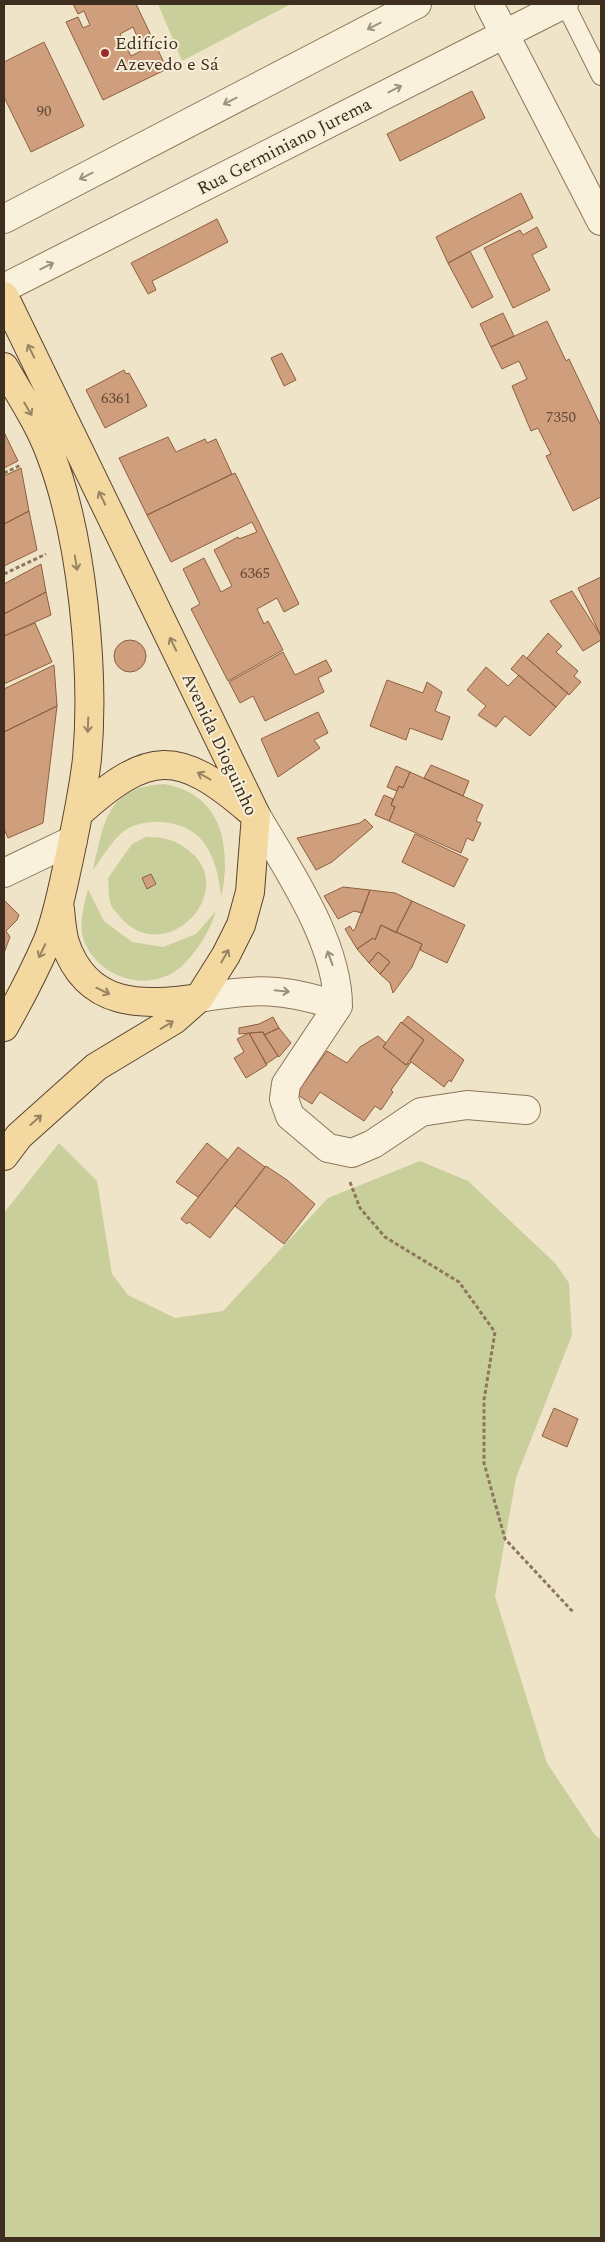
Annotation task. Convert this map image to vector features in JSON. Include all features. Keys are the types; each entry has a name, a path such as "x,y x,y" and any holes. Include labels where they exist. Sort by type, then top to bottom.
{"main road":[{"name":"Avenida Dioguinho","path":"4,296 256,815 250,892 241,926 226,955 199,998 174,1020 96,1067 20,1136 4,1156"},
{"path":"4,367 32,415 50,452 68,506 82,596 88,700 87,758 80,813 59,906 48,939 25,989 4,1027"},
{"path":"80,813 122,778 158,765 185,767 205,775 256,815"},
{"path":"59,906 65,942 73,962 82,976 100,992 124,999 153,1001 199,998"}],"street":[{"path":"4,219 417,4"},
{"path":"489,4 601,221"},
{"name":"Rua Germiniano Jurema","path":"4,288 564,4"},
{"path":"256,815 305,898 335,974 338,1006 286,1084 284,1099 290,1116 328,1148 352,1153 373,1144 421,1112 467,1105 526,1110"},
{"path":"4,873 73,840"},
{"path":"199,998 237,991 264,990 298,994 338,1006"}],"lane":[{"path":"564,4 601,76"}],"path":[{"path":"4,574 73,542"},
{"path":"337,1150 360,1208 385,1237 459,1282 495,1332 484,1400 484,1463 505,1539 574,1613"}],"green space":[{"path":"158,4 291,4 182,61"},
{"path":"164,784 193,794 212,813 218,825 225,853 221,896 216,869 212,856 206,846 198,836 188,829 175,824 150,822 128,828 115,839 93,870 105,823 111,810 119,800 130,792"},
{"path":"146,837 166,839 178,843 194,855 204,872 206,889 200,906 189,920 174,931 156,935 137,931 120,917 110,902 109,895 108,878 132,844"},
{"path":"88,889 104,921 132,942 163,947 196,934 216,911 208,932 200,945 185,963 173,973 159,979 144,981 129,979 115,974 102,966 92,955 84,941 82,935 83,908"},
{"path":"59,1143 97,1181 112,1274 128,1295 175,1318 223,1311 328,1198 420,1161 468,1181 555,1263 569,1283 572,1335 516,1478 495,1596 547,1763 595,1835 601,1840 601,2238 4,2238 4,1213"}],"building":[{"name":"Edifício Azevedo e Sá","path":"73,4 136,4 167,69 103,100 66,22 78,17 83,28 90,25 84,11 78,14","holes":["133,27 143,50 131,56 120,34"]},
{"path":"44,42 84,126 31,152 4,97 4,62"},
{"path":"472,91 485,118 400,161 387,134"},
{"path":"521,193 533,218 448,263 436,237"},
{"path":"217,219 228,242 152,281 156,290 148,294 131,263"},
{"path":"537,227 547,247 532,255 550,290 513,308 484,248 520,230 523,235"},
{"path":"470,251 493,297 472,308 448,263"},
{"path":"503,313 514,336 491,347 480,324"},
{"path":"547,321 566,361 569,359 601,426 601,497 573,511 546,456 551,454 538,428 531,431 512,386 527,379 519,361 502,369 491,347"},
{"path":"282,353 296,380 284,386 271,358"},
{"path":"124,370 126,374 129,373 147,406 105,428 86,390"},
{"path":"4,432 18,461 4,468"},
{"path":"168,437 176,452 205,439 207,443 216,439 232,474 147,515 119,458"},
{"path":"21,468 29,511 4,524 4,476"},
{"path":"235,473 299,604 284,612 277,598 257,609 264,624 268,621 283,650 228,681 191,609 200,604 183,569 204,558 221,592 232,586 214,550 238,537 239,539 257,532 252,522 171,562 147,515"},
{"path":"29,511 37,550 4,566 4,524"},
{"path":"41,564 46,592 4,614 4,584"},
{"path":"601,577 601,636 578,588"},
{"path":"572,591 601,636 601,640 583,651 550,601"},
{"path":"46,592 51,615 4,636 4,614"},
{"path":"35,623 52,662 4,684 4,636"},
{"path":"548,633 562,646 556,652 578,671 574,676 581,682 569,695 527,658"},
{"path":"130,640 136,641 141,645 145,650 145,662 141,667 136,671 130,672 124,671 119,667 115,662 114,656 115,650 119,645 124,641"},
{"path":"283,652 295,675 326,660 332,671 318,678 324,692 265,721 253,696 240,703 229,682"},
{"path":"523,655 568,693 556,707 511,669"},
{"path":"54,665 57,706 4,732 4,689"},
{"path":"486,667 508,686 519,675 556,707 530,736 505,716 496,727 478,715 486,706 467,690"},
{"path":"387,680 423,693 427,682 442,692 435,711 450,717 442,740 410,728 406,740 370,726"},
{"path":"57,706 43,823 8,838 4,829 4,732"},
{"path":"318,712 328,733 314,740 320,748 278,777 261,739"},
{"path":"431,765 469,781 463,796 424,778"},
{"path":"396,766 410,772 403,788 399,786 397,791 387,787"},
{"path":"410,772 483,805 476,821 481,823 473,841 467,838 461,853 389,821 395,807 391,805 399,786 403,788"},
{"path":"384,795 393,799 391,805 395,807 389,821 375,815"},
{"path":"365,819 373,827 332,862 316,870 297,838 360,823"},
{"path":"415,834 468,859 454,887 402,862"},
{"path":"151,874 156,884 147,889 142,878"},
{"path":"343,887 370,890 362,913 354,911 338,919 324,896"},
{"path":"370,890 395,893 412,901 396,933 381,925 375,940 373,938 357,949 345,929 350,926 353,931 355,929"},
{"path":"4,900 19,915 17,920 6,931 10,937 4,953"},
{"path":"412,901 465,925 447,963 420,950 422,944 396,932"},
{"path":"381,925 422,944 412,967 393,993 390,983 380,974 390,962 378,952 369,963 357,949 373,938 375,940"},
{"path":"378,952 390,962 380,974 369,963"},
{"path":"408,1016 464,1060 451,1082 449,1080 444,1087 410,1061 424,1040 402,1023"},
{"path":"273,1017 279,1028 264,1035 263,1032 239,1034 239,1028 259,1024"},
{"path":"401,1022 424,1040 406,1065 383,1047"},
{"path":"279,1028 291,1043 279,1057 264,1035"},
{"path":"263,1032 278,1056 266,1064 249,1033"},
{"path":"249,1033 267,1065 246,1078 234,1058 244,1052 237,1039"},
{"path":"378,1036 386,1043 383,1047 406,1065 411,1062 391,1090 393,1092 381,1110 375,1106 364,1121 320,1092 312,1104 296,1094 327,1051 347,1063 360,1047"},
{"path":"207,1143 228,1160 198,1197 176,1182"},
{"path":"238,1147 265,1167 210,1238 189,1222 187,1224 181,1219"},
{"path":"266,1166 287,1180 315,1204 284,1244 235,1206"},
{"path":"554,1408 578,1419 567,1447 542,1436"}],"place":[{"name":"Edifício Azevedo e Sá","path":"105,53"}]}
